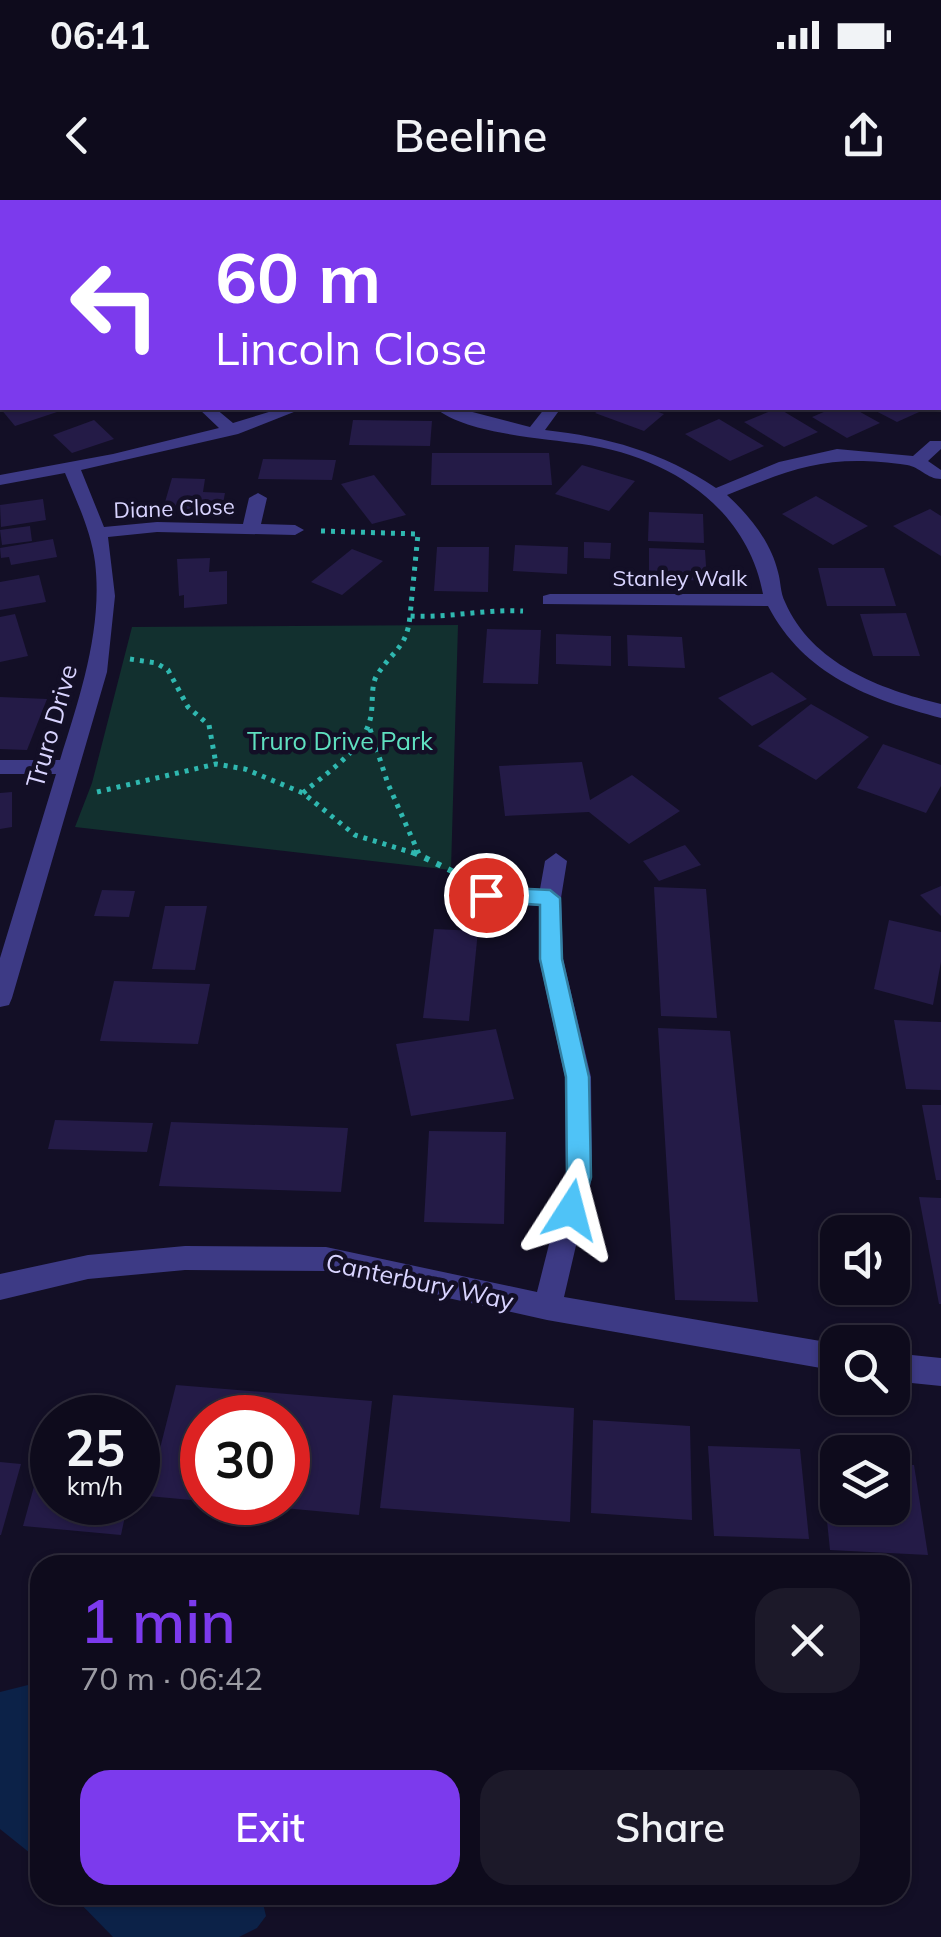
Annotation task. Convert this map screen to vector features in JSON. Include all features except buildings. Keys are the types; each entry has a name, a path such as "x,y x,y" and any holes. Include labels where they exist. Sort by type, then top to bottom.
{"street":[{"path":"208,410 232,432"},
{"path":"0,480 160,452 291,410"},
{"path":"448,410 534,433 605,443 658,461 714,494 752,532 768,568 774,600 794,632 836,673 889,697 941,711"},
{"path":"534,433 551,410"},
{"path":"917,461 936,446"},
{"path":"714,494 784,466 836,454 917,461 937,475"},
{"name":"Truro Drive","path":"0,998 98,658 106,596 98,533 72,467"},
{"name":"Diane Close","path":"251,528 258,498"},
{"name":"Diane Close","path":"98,533 156,526 295,530"},
{"name":"Stanley Walk","path":"567,600 583,578"},
{"name":"Stanley Walk","path":"567,600 774,600"},
{"path":"0,767 68,768"},
{"path":"547,1307 579,1177 578,1077 551,959 550,898 556,861"},
{"path":"494,895 550,898"},
{"name":"Canterbury Way","path":"0,1287 88,1267 185,1258 326,1259 547,1307 820,1355"},
{"path":"910,1369 941,1372"}],"path":[{"path":"295,530 418,534 408,638 374,678 375,706 370,728 363,742 303,793"},
{"path":"410,616 453,618 484,609 541,612 567,600"},
{"path":"98,658 158,662 174,673 186,705 206,720 216,764"},
{"path":"370,728 388,784 419,854"},
{"path":"60,794 118,790 216,764 245,769 303,793 355,835 419,854 470,881 486,882 494,895"}],"green space":[{"name":"Truro Drive Park","path":"458,625 451,870 75,827 92,783 132,627"}],"water":[{"path":"30,1684 30,1853 0,1829 0,1692"},
{"path":"82,1905 263,1905 266,1916 257,1928 239,1937 113,1937"}],"route":[{"path":"486,895 550,898 551,959 578,1077 579,1177 571,1210"}]}
